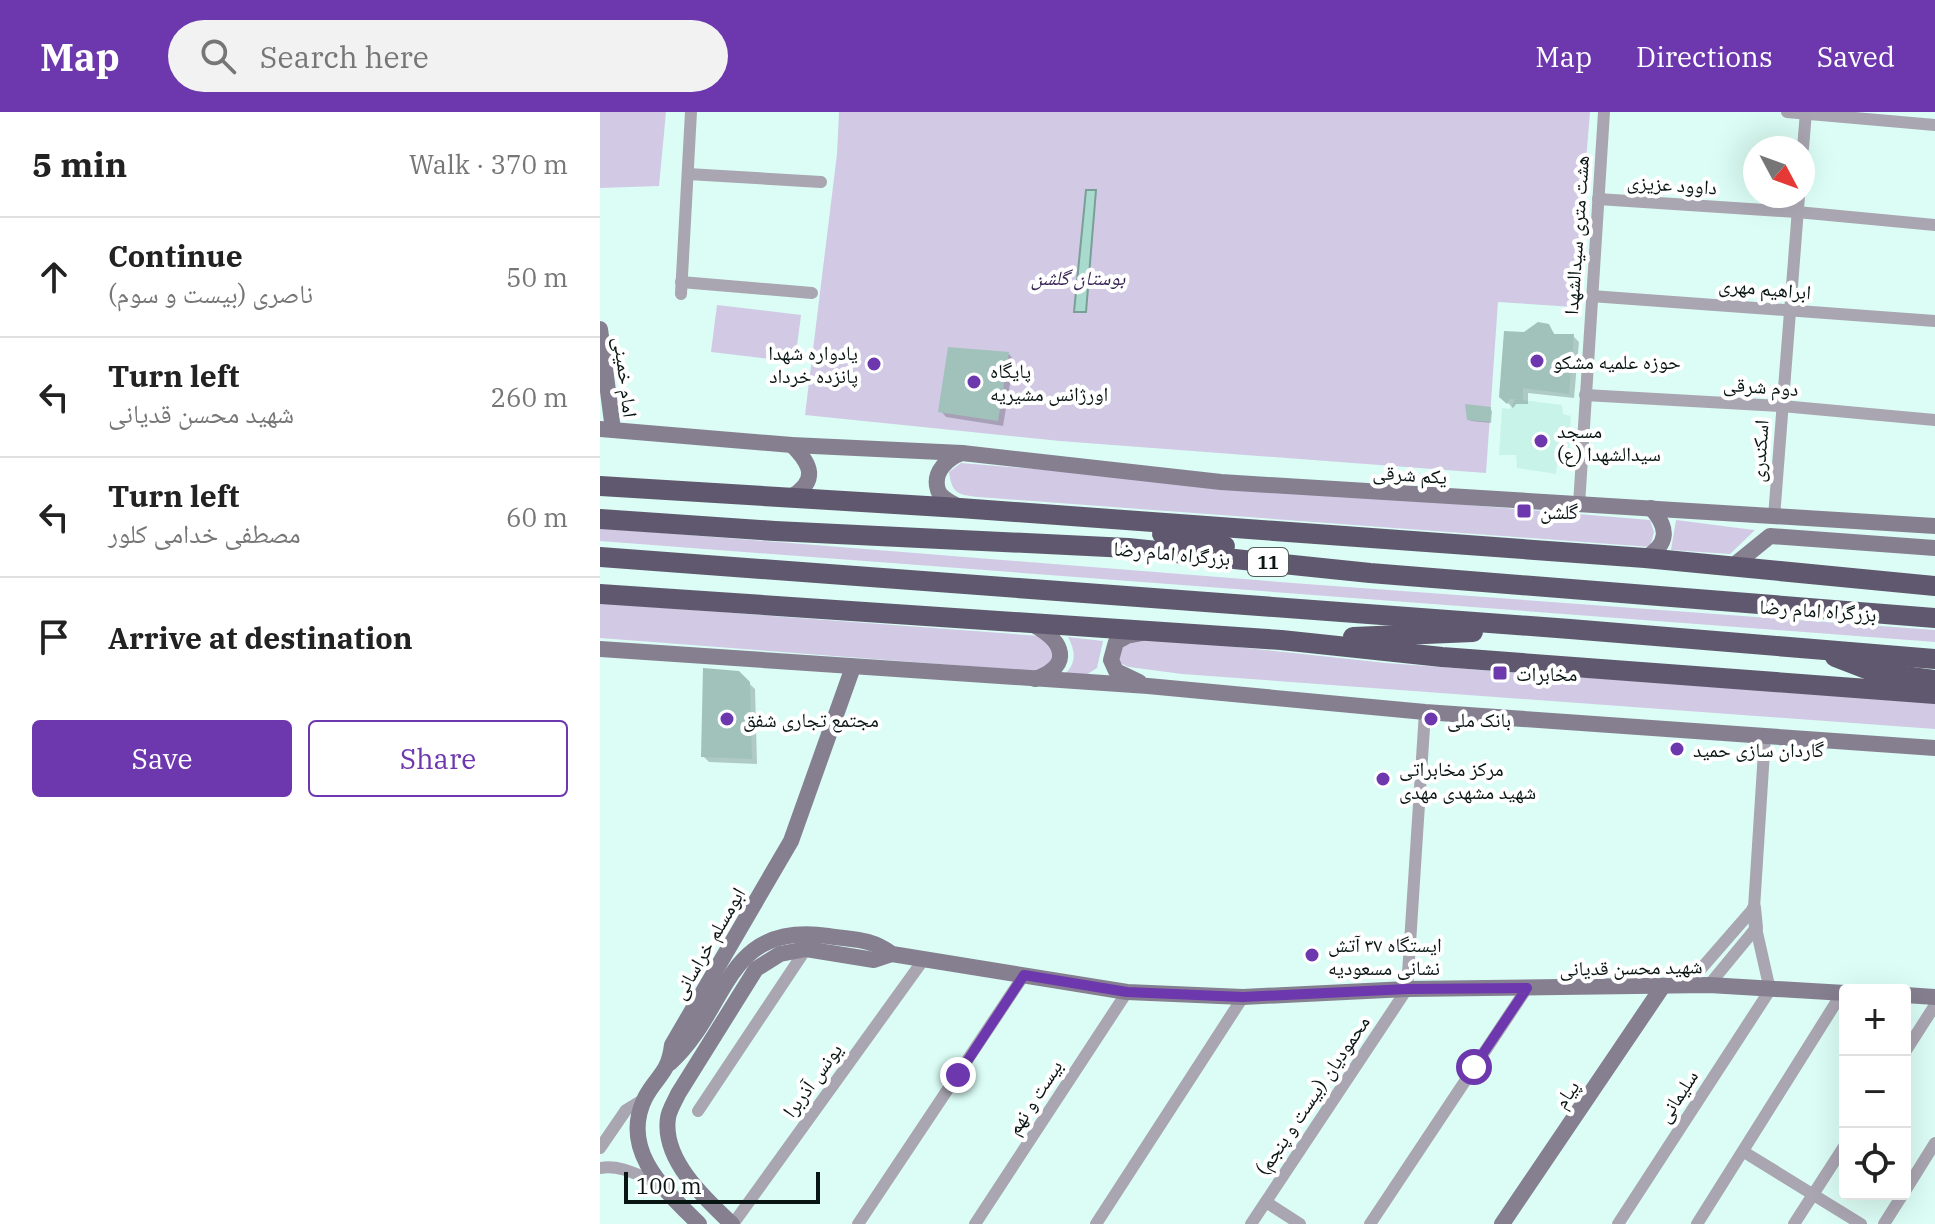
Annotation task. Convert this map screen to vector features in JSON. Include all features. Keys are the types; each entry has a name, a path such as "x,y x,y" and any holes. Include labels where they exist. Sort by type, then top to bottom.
{"highway":[{"path":"600,486 960,508 1645,558 1935,586"},
{"path":"1061,515 1370,573"},
{"name":"بزرگراه امام رضا","path":"600,519 1128,548 1370,573 1935,618"},
{"name":"بزرگراه امام رضا","path":"600,557 1935,659"},
{"path":"600,594 1281,640 1442,657 1935,694"},
{"path":"1281,640 1570,629"},
{"path":"1813,648 1874,672 1935,680"}],"main road":[{"name":"امام خمینی","path":"600,329 607,429"},
{"name":"یکم شرقی","path":"607,429 792,445 962,453 1221,482 1935,526"},
{"path":"791,497 801,491 809,474 808,463 792,445"},
{"path":"960,508 943,497 938,490 938,481 942,466 952,456 962,453"},
{"path":"1645,558 1657,551 1664,535 1664,527 1651,508"},
{"path":"1733,566 1770,536 1935,548"},
{"path":"1033,624 1049,633 1058,644 1060,656 1058,666 1050,674 1033,680"},
{"path":"1148,631 1116,642 1111,660 1116,671 1148,686"},
{"path":"600,649 1148,686 1425,712 1935,748"},
{"name":"ابومسلم خراسانی","path":"699,1224 658,1183 643,1159 638,1125 644,1099 670,1063 672,1045 791,841 853,667"},
{"name":"شهید محسن قدیانی","path":"670,1063 685,1049 740,961 758,945 782,936 810,933 877,943 892,954"},
{"name":"شهید محسن قدیانی","path":"732,1224 694,1185 678,1161 668,1135 668,1116 678,1094 756,969 780,954 806,949 874,960 892,954 1127,992 1243,997 1407,989 1709,985 1839,993"},
{"name":"پیام","path":"1502,1224 1663,986"},
{"path":"1911,995 1935,997"}],"street":[{"path":"691,112 681,288 812,293"},
{"name":"هشت متری سیدالشهدا","path":"1579,505 1604,112"},
{"path":"1787,112 1935,125"},
{"path":"1804,136 1806,113"},
{"path":"688,174 821,182"},
{"name":"داوود عزیزی","path":"1598,199 1935,225"},
{"name":"اسکندری","path":"1774,517 1798,208"},
{"name":"ابراهیم مهری","path":"1591,296 1935,321"},
{"name":"دوم شرقی","path":"1585,395 1782,406 1935,420"},
{"path":"1407,989 1425,712"},
{"path":"1765,736 1754,908 1770,990"},
{"path":"1686,986 1754,908"},
{"path":"1709,985 1756,928"},
{"path":"698,1111 806,949"},
{"name":"یونس آذربرا","path":"732,1224 924,959"},
{"path":"858,1224 1024,975"},
{"path":"1370,1224 1527,988"},
{"name":"محمودیان (بیست و پنجم)","path":"1251,1224 1407,989"},
{"name":"سلیمانی","path":"1618,1224 1770,990"},
{"name":"بیست و نهم","path":"975,1224 1127,992"},
{"path":"1101,1222 1243,997"},
{"path":"1697,1224 1839,1001"},
{"path":"1911,1043 1935,1005"},
{"path":"600,1148 626,1110 644,1099"},
{"path":"1911,1182 1935,1143"},
{"path":"1744,1152 1861,1224"},
{"path":"1794,1224 1839,1154"},
{"path":"600,1168 627,1170 658,1183"},
{"path":"1884,1224 1899,1200"},
{"path":"1266,1202 1300,1224"}],"shaded area":[{"path":"1086,190 1096,190 1086,312 1074,312"},
{"path":"1515,399 1562,405 1563,414 1571,416 1568,463 1557,464 1556,474 1517,468 1516,455 1499,455 1502,408 1510,409"}],"green space":[{"path":"600,112 666,112 659,186 600,188"},
{"name":"بوستان گلشن","path":"839,112 1590,112 1574,307 1498,302 1486,473 1060,441 805,415 837,154"},
{"path":"717,305 801,315 795,362 711,352"},
{"path":"961,463 1650,520 1654,532 1650,547 979,497 961,494 954,489 949,472"},
{"path":"1676,520 1755,530 1730,554 1671,550"},
{"path":"600,528 1935,630 1935,642 600,541"},
{"path":"600,603 1040,636 1054,654 1044,672 600,638"},
{"path":"1068,637 1103,641 1097,668 1086,675 1066,673 1074,656"},
{"path":"1152,638 1386,663 1935,703 1935,729 1182,674 1129,667 1118,662 1121,646"}],"building":[{"name":"حوزه علمیه مشکو","path":"1538,322 1549,324 1554,334 1574,334 1569,394 1523,388 1523,400 1510,399 1507,404 1499,397 1504,331 1524,332"},
{"name":"پایگاه اورژانس مشیریه","path":"948,347 1009,352 998,421 938,412"},
{"path":"1465,404 1491,407 1490,422 1467,420"},
{"name":"مجتمع تجاری شفق","path":"703,668 739,671 750,682 752,759 701,757"}],"place":[{"name":"حوزه علمیه مشکو","path":"1537,361"},
{"name":"یادواره شهدا پانزده خرداد","path":"874,364"},
{"name":"پایگاه اورژانس مشیریه","path":"974,382"},
{"name":"مسجد سیدالشهدا (ع)","path":"1541,441"},
{"name":"گلشن","path":"1524,511"},
{"name":"مخابرات","path":"1500,673"},
{"name":"مجتمع تجاری شفق","path":"727,719"},
{"name":"بانک ملی","path":"1431,719"},
{"name":"گاردان سازی حمید","path":"1677,749"},
{"name":"مرکز مخابراتی شهید مشهدی مهدی","path":"1383,779"},
{"name":"ایستگاه ۳۷ آتش نشانی مسعودیه","path":"1312,955"}],"route":[{"path":"958,1075 1024,975 1127,992 1243,997 1407,989 1527,988 1474,1067"}]}
